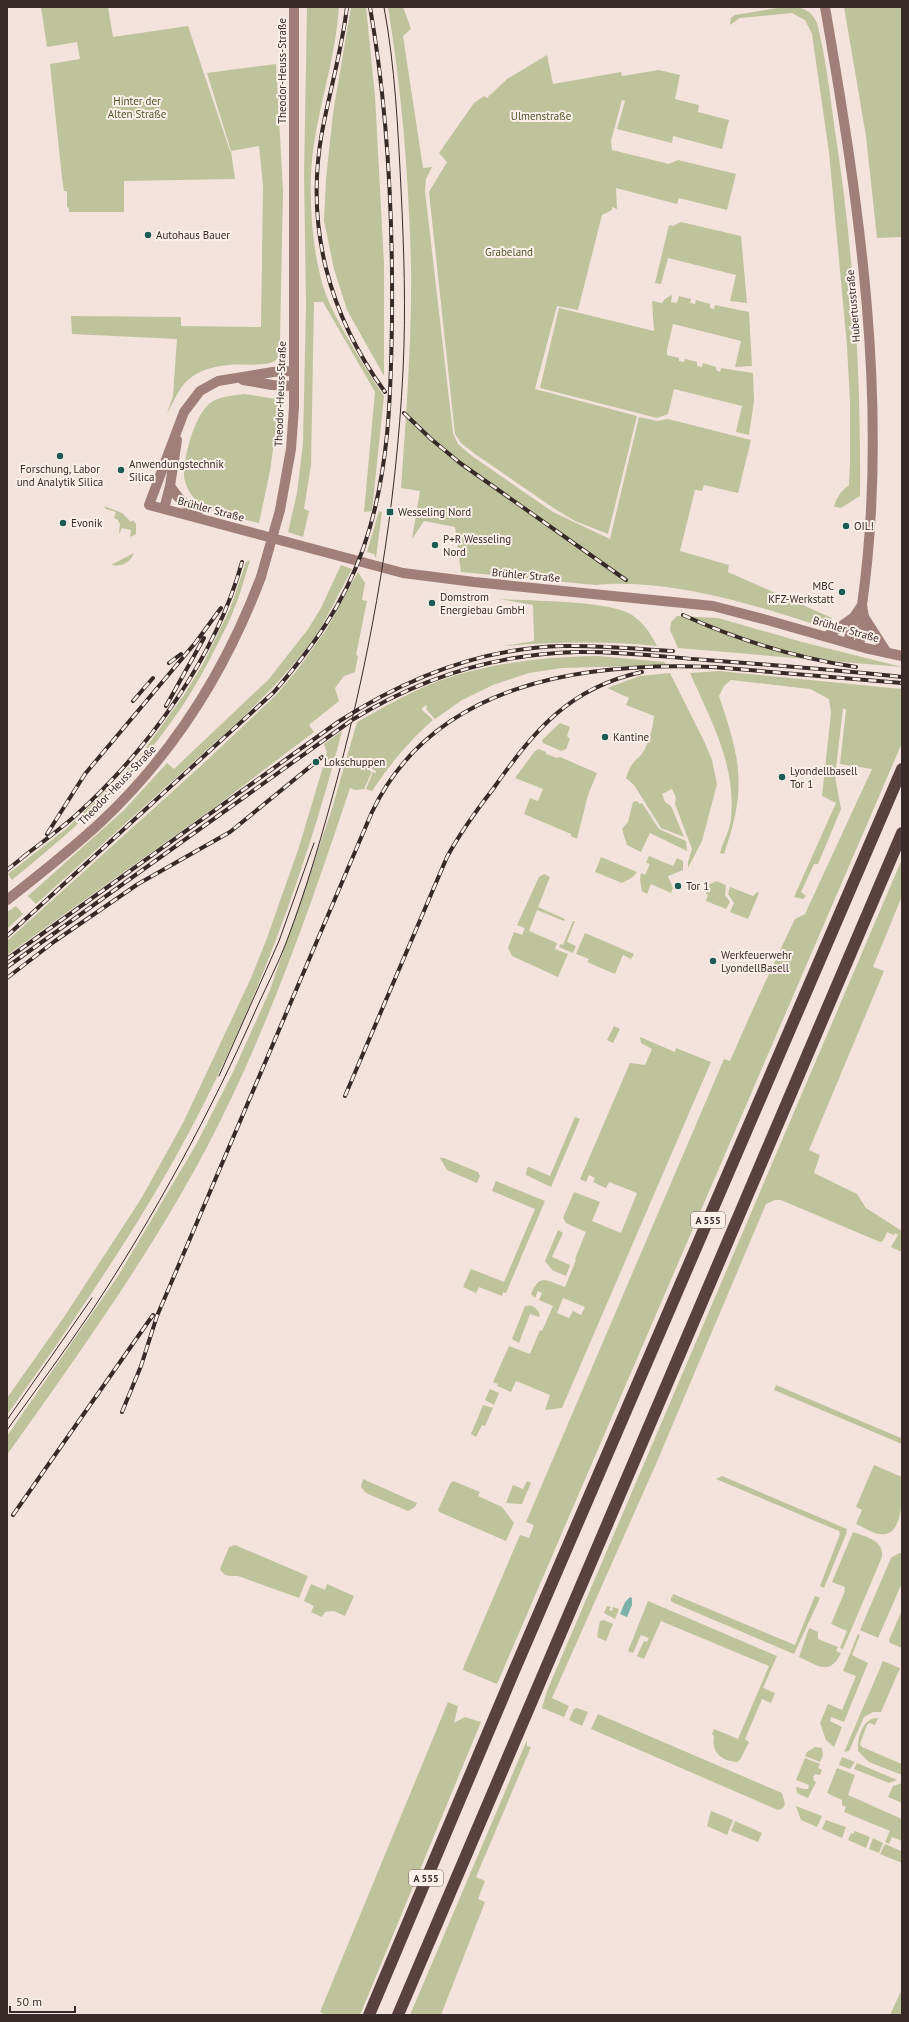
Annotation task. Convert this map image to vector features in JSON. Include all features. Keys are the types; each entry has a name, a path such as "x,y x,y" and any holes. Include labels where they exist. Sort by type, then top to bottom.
{"highway":[{"name":"A 555","path":"369,2015 514,1671 902,769"},
{"name":"A 555","path":"398,2015 902,834"}],"main road":[{"name":"Theodor-Heuss-Straße","path":"7,900 46,870 103,820 164,754 183,729 217,675 242,625 261,577 280,510 291,449 294,386 294,7"},
{"name":"Hubertusstraße","path":"825,7 847,133 867,317 873,424 872,502 862,604 859,617 848,643"},
{"path":"164,509 170,486 180,422 188,405 200,391 218,381 273,372 294,371"},
{"path":"235,378 272,385 294,386"},
{"name":"Brühler Straße","path":"180,422 149,505 414,575 713,606 859,646 902,656"},
{"path":"170,486 178,497 202,519"},
{"path":"827,636 859,617 887,653"},
{"name":"Hubertusstraße","path":"859,617 859,646"}],"green space":[{"name":"Hinter der Alten Straße","path":"41,7 108,7 113,37 188,26 231,151 235,179 124,181 124,212 69,212 69,208 67,207 67,191 64,191 62,178 50,64 80,59 77,42 47,47"},
{"path":"307,7 339,7 335,42 317,127 312,162 311,203 314,246 323,285 329,302 355,350 384,396 372,511 364,512 375,392 323,302 314,302 311,465 304,509 309,511 303,537 288,532 297,493 303,444 306,304 304,175"},
{"path":"351,7 366,7 375,96 384,263 384,376 347,310 334,269 324,221 326,179 333,113"},
{"path":"388,7 403,7 411,29 403,36 423,168 432,167 426,179 425,191 453,433 458,444 472,456 553,512 610,539 639,417 657,421 668,419 751,440 738,493 704,485 702,491 695,490 680,551 729,565 728,572 832,618 828,629 744,603 682,589 652,585 595,585 461,572 455,527 424,521 412,539 420,491 401,488 410,350 410,234 407,169 401,104"},
{"path":"783,7 803,9 811,14 817,23 828,77 842,176 852,267 858,358 860,496 841,508 834,507 839,495 849,485 850,463 850,401 847,346 829,152 812,34 805,20 792,13 740,18 730,25 731,18 735,15"},
{"path":"844,7 902,7 902,237 877,238 866,136"},
{"name":"Grabeland","path":"547,55 553,84 621,72 622,76 659,70 680,75 675,99 699,105 698,112 729,120 722,149 673,136 672,143 617,129 625,101 622,100 611,141 612,150 669,164 678,160 736,174 727,210 679,198 677,204 616,188 617,209 612,207 612,210 602,215 578,310 557,306 535,389 637,416 608,534 575,521 555,509 475,454 461,443 455,434 429,192 447,162 439,153 474,103 484,96 487,98 507,79"},
{"path":"276,64 283,191 279,355 273,362 261,364 224,365 201,371 184,383 167,414 173,396 177,339 72,334 71,316 181,317 181,326 261,327 263,186 259,146 231,151 207,73"},
{"path":"681,222 741,236 747,303 730,301 736,275 668,258 661,284 655,283 669,225 673,226"},
{"path":"672,295 671,302 677,303 679,296 691,299 690,303 695,304 696,300 710,304 710,308 714,309 715,305 749,312 752,366 735,367 741,341 673,324 667,355 679,358 679,361 684,362 685,359 697,362 697,366 702,367 703,363 716,367 716,370 720,372 721,368 753,373 754,401 749,435 736,432 742,406 674,389 668,414 657,418 540,388 559,308 654,331 652,301 662,303 665,299"},
{"path":"244,394 277,399 279,406 270,471 259,523 225,515 208,508 192,496 184,478 184,467 191,437 194,427 204,410 209,404 217,399"},
{"path":"104,506 122,513 131,522 133,520 136,524 136,534 130,537 131,530 122,528 119,534 120,523 114,518 116,512 106,509"},
{"path":"379,511 382,512 376,558 374,554 367,552"},
{"path":"134,553 125,564 111,565"},
{"path":"250,560 239,597 217,645 197,682 176,715 153,746 102,802 44,854 12,880 8,874 67,828 119,778 142,753 184,695 203,664 230,609 246,562"},
{"path":"341,565 352,569 321,628 301,656 275,685 240,720 36,904 28,896 124,810 167,763 174,769 269,679 308,629 321,608"},
{"path":"358,572 365,583 362,600 367,601 356,655 358,656 355,672 344,676 335,688 339,701 309,725 314,732 215,807 7,955 7,941 204,763 276,695 298,669 326,630"},
{"path":"500,599 569,602 606,606 621,610 632,615 644,625 657,646 618,643 580,643 503,646 534,641 533,605"},
{"path":"677,616 718,618 802,642 902,667 678,648 670,630 671,622"},
{"path":"597,656 665,662 666,665 562,668 529,673 493,685 462,700 435,719 426,709 426,705 421,709 433,720 400,753 372,791 366,789 373,772 376,773 376,771 371,768 370,771 372,772 364,789 355,790 350,788 319,880 286,970 249,1060 207,1147 162,1227 137,1266 7,1455 7,1436 118,1276 197,1143 234,1070 270,990 331,812 357,722 415,691 456,675 515,662"},
{"path":"719,671 902,689 902,743 497,1684 463,1670 464,1666 520,1535 529,1538 534,1525 526,1522 724,1059 730,1061 795,919 805,914 872,769 840,764 846,710 843,708 835,776 841,809 818,864 814,864 801,892 806,896 803,899 794,897 836,803 822,796 831,713 829,699 810,689 731,680 724,686 719,696 736,757 738,792 736,811 731,831 724,854 720,853 731,818 732,798 730,779 726,761 714,726 690,673"},
{"path":"670,673 704,741 712,760 717,784 702,841 688,868 688,862 692,849 675,804 676,798 672,789 662,794 665,802 671,806 684,837 661,828 634,785 626,778 632,765 646,747 654,716 626,705 629,698 607,688 640,676"},
{"path":"560,723 570,727 567,736 570,739 566,749 561,751 543,743 542,740"},
{"path":"342,731 310,844 291,899 248,1009 224,1063 170,1167 132,1231 71,1324 7,1415 7,1398 64,1317 141,1199 184,1121 251,978 267,938 299,847 325,760 327,753 324,744"},
{"path":"539,749 546,752 546,754 557,758 560,757 597,773 588,795 577,839 571,836 571,834 524,814 530,798 538,801 543,789 515,778 535,751"},
{"path":"637,801 640,804 642,803 659,829 686,841 687,851 650,833 641,852 627,845 622,829 628,822 633,802"},
{"path":"649,856 673,866 677,858 683,861 683,870 668,876 673,888 671,893 651,884 647,894 642,891 640,880 641,873 645,875 650,864 646,863"},
{"path":"601,857 637,872 633,877 622,883 595,872"},
{"path":"902,859 902,896 873,967 884,971 809,1150 820,1155 814,1173 857,1194 866,1208 902,1231 902,1252 891,1247 898,1235 895,1233 894,1235 887,1232 883,1241 880,1242 781,1200 775,1200 766,1204 656,1464 552,1698 569,1706 564,1717 542,1708 547,1691"},
{"path":"544,874 550,877 538,907 565,919 564,921 537,910 529,931 557,943 555,949 568,954 558,977 512,956 508,948 514,932 522,935 525,928 517,925 539,877"},
{"path":"716,881 726,885 725,895 730,902 726,909 706,901 708,895 706,894 710,884"},
{"path":"730,887 753,896 757,892 759,893 748,919 730,912 734,903 728,894"},
{"path":"16,906 23,914 7,929 7,912"},
{"path":"573,921 575,921 567,942 576,946 573,953 559,947 560,944 563,945"},
{"path":"585,933 634,954 631,959 623,955 615,974 587,962 589,959 576,954"},
{"path":"614,1026 620,1029 613,1043 607,1040"},
{"path":"640,1037 675,1052 676,1048 711,1062 562,1408 545,1410 550,1395 516,1381 511,1392 497,1386 498,1384 493,1382 509,1346 530,1354 540,1330 542,1331 553,1306 539,1300 542,1293 538,1291 535,1298 531,1294 534,1287 541,1281 545,1280 565,1287 586,1232 566,1223 563,1218 574,1192 600,1202 592,1221 621,1233 637,1193 609,1182 606,1188 593,1182 595,1178 589,1175 586,1182 580,1179 630,1063 645,1065 652,1049 641,1043","holes":["563,1298 585,1307 581,1315 573,1311 569,1318 557,1313"]},
{"path":"575,1117 580,1119 551,1187 526,1175 527,1168 529,1167 550,1176"},
{"path":"440,1158 444,1158 478,1172 480,1176 477,1183 447,1170"},
{"path":"496,1181 545,1201 506,1293 503,1292 502,1296 479,1287 476,1293 463,1287 471,1269 504,1282 535,1209 492,1191"},
{"path":"558,1230 563,1233 552,1257 570,1265 566,1276 552,1270 545,1261"},
{"path":"525,1306 534,1307 538,1310 540,1315 539,1317 530,1314 519,1343 512,1339"},
{"path":"776,1385 901,1438 902,1444 774,1390"},
{"path":"490,1389 499,1393 494,1405 485,1400"},
{"path":"483,1405 493,1408 485,1426 482,1425 476,1437 471,1434"},
{"path":"874,1465 902,1477 902,1503 898,1522 894,1529 887,1534 879,1534 856,1524 862,1510 856,1507"},
{"path":"722,1476 847,1529 824,1588 820,1586 840,1534 839,1531 716,1479"},
{"path":"363,1479 417,1503 415,1507 408,1511 366,1493 361,1487"},
{"path":"453,1481 480,1492 478,1496 502,1507 514,1523 506,1541 439,1512 438,1510 450,1484"},
{"path":"527,1481 531,1483 522,1504 506,1503 513,1485 523,1489"},
{"path":"853,1532 877,1543 882,1551 882,1557 843,1649 840,1648 847,1631 831,1624 845,1591 845,1587 832,1582"},
{"path":"235,1545 308,1576 299,1598 238,1576 228,1576 223,1573 220,1569 229,1547"},
{"path":"899,1553 902,1553 902,1583 878,1638 860,1630 891,1558"},
{"path":"311,1584 325,1590 327,1584 354,1596 345,1616 334,1611 325,1612 322,1617 311,1612 314,1606 304,1601"},
{"path":"673,1594 795,1645 815,1596 820,1598 794,1654 674,1603 671,1601"},
{"path":"648,1601 777,1656 763,1688 775,1693 771,1703 762,1699 745,1739 749,1742 740,1760 737,1762 727,1760 719,1755 714,1747 714,1736 712,1734 714,1729 738,1739 769,1666 661,1621 644,1659 637,1656 644,1641 647,1642 649,1638 641,1635 633,1653 628,1651"},
{"path":"607,1606 611,1607 609,1610 612,1611 613,1607 619,1609 615,1619 604,1613"},
{"path":"902,1610 902,1648 890,1643 889,1640"},
{"path":"604,1620 613,1624 606,1641 597,1637 600,1621"},
{"path":"809,1628 818,1632 818,1639 838,1647 836,1651 841,1653 832,1665 827,1667 817,1666 799,1657"},
{"path":"858,1634 860,1635 852,1655 868,1663 844,1722 831,1717 830,1721 842,1727 834,1747 826,1740 820,1723 828,1704 842,1710 856,1676 843,1671"},
{"path":"883,1661 900,1668 881,1712 873,1712 864,1717 849,1751 844,1752"},
{"path":"448,1702 458,1706 454,1723 465,1717 481,1722 360,2015 326,2015 320,2012"},
{"path":"577,1708 588,1712 582,1726 569,1720 574,1709"},
{"path":"598,1714 782,1793 785,1804 783,1808 778,1810 591,1729"},
{"path":"878,1718 875,1725 870,1723 867,1725 860,1744 862,1747 902,1764 902,1775 869,1762 858,1751 862,1729 868,1721"},
{"path":"527,1740 527,1746 531,1747 476,1877 485,1881 478,1899 485,1902 441,2015 410,2015"},
{"path":"815,1747 822,1748 823,1755 820,1762 805,1756 807,1752"},
{"path":"842,1757 855,1762 850,1769 839,1765"},
{"path":"805,1758 820,1764 818,1768 822,1770 820,1775 815,1774 813,1777 813,1780 816,1782 808,1798 797,1793 796,1787 808,1789 809,1785 796,1780"},
{"path":"857,1763 897,1780 889,1783 854,1769"},
{"path":"837,1768 855,1775 848,1795 902,1819 902,1841 892,1837 889,1844 885,1842 890,1831 844,1812 846,1807 842,1805 842,1800 827,1793"},
{"path":"902,1783 902,1803 888,1797 893,1786"},
{"path":"796,1806 822,1816 817,1827 801,1820"},
{"path":"711,1811 733,1820 727,1835 707,1826"},
{"path":"826,1820 846,1827 842,1838 822,1829"},
{"path":"735,1821 762,1833 758,1842 731,1831"},
{"path":"855,1831 870,1837 866,1848 848,1840 851,1833 853,1834"},
{"path":"873,1838 883,1843 879,1853 869,1849"},
{"path":"885,1844 901,1851 902,1850 902,1863 880,1854"},
{"path":"902,1989 902,2015 890,2015"}],"water":[{"path":"630,1597 632,1598 632,1605 627,1617 620,1614 625,1602"}],"tram line":[{"path":"7,1430 81,1327 115,1275 160,1200 201,1124 240,1045 286,943 301,902 338,776 362,676 381,575 389,524 400,422 404,325 403,234 397,120 388,29 384,7"},
{"path":"219,1076 279,941 314,843"},
{"path":"7,1420 92,1298"}],"railway":[{"path":"347,7 339,54 322,132 318,167 317,202 320,236 326,269 336,301 349,332 366,363 385,392"},
{"path":"7,936 274,692 326,625 337,607 363,549 372,521 383,464 387,436 392,348 392,241 388,163 381,85 370,7"},
{"path":"404,413 431,439 460,463 626,580"},
{"path":"23,857 75,816 102,790 153,732 197,667 215,632 230,597 242,562"},
{"path":"47,834 85,774 196,642 221,608"},
{"path":"683,615 746,640 768,647 812,659 856,667"},
{"path":"166,706 204,638"},
{"path":"7,959 338,722 390,692 418,679 474,659 533,648 591,646 673,651"},
{"path":"7,967 352,720 404,692 460,671 488,663 547,654 609,652 902,677"},
{"path":"169,663 181,654"},
{"path":"122,1412 141,1366 157,1316 372,812 399,768 433,734 473,708 517,689 565,676 614,669 664,666 713,667 902,683"},
{"path":"345,1096 447,857 468,822 523,748 555,715 573,701 593,689 616,679 642,672"},
{"path":"133,701 153,678"},
{"path":"7,978 55,941 138,884 230,832 322,757"},
{"path":"7,870 27,854"},
{"path":"13,1515 153,1315"}],"place":[{"name":"Autohaus Bauer","path":"148,235"},
{"name":"Forschung, Labor und Analytik Silica","path":"60,456"},
{"name":"Anwendungstechnik Silica","path":"121,470"},
{"name":"Wesseling Nord","path":"390,512"},
{"name":"Evonik","path":"63,523"},
{"name":"OIL!","path":"846,526"},
{"name":"P+R Wesseling Nord","path":"435,545"},
{"name":"MBC KFZ-Werkstatt","path":"842,592"},
{"name":"Domstrom Energiebau GmbH","path":"432,603"},
{"name":"Kantine","path":"605,737"},
{"name":"Lokschuppen","path":"316,762"},
{"name":"Lyondellbasell Tor 1","path":"782,777"},
{"name":"Tor 1","path":"678,886"},
{"name":"Werkfeuerwehr LyondellBasell","path":"713,961"}],"park label":[{"name":"Ulmenstraße","path":"541,116"}]}
